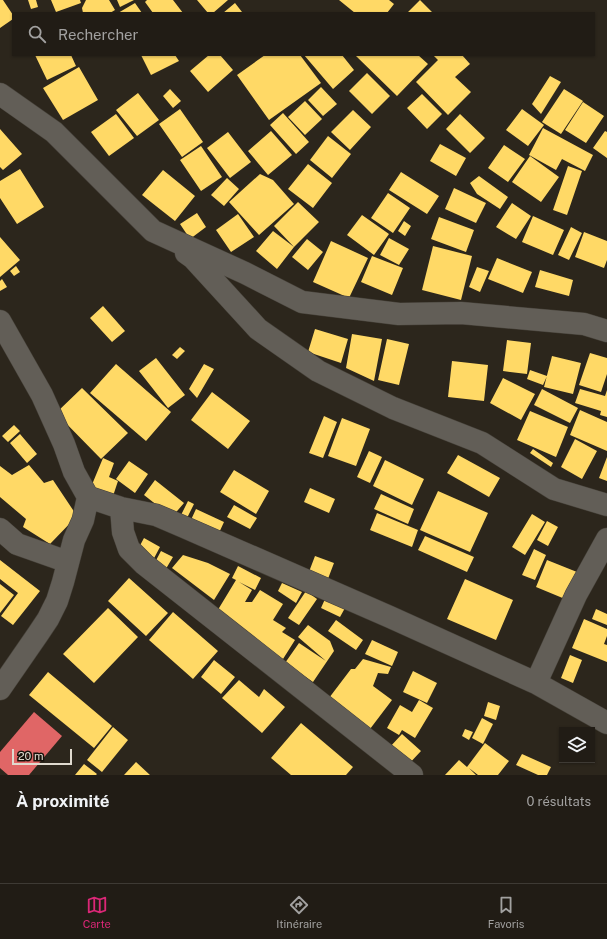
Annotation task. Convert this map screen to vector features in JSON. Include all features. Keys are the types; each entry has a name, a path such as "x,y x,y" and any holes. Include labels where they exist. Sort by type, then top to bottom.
{"street":[{"path":"0,94 54,132 153,231 193,258 258,329 318,371 394,408 482,443 554,489 607,505"},
{"path":"153,231 302,302 399,314 461,313 584,324 607,331"},
{"path":"0,321 42,394 64,444 74,472 88,498 83,520 74,540 64,582 48,619 0,688"},
{"path":"88,498 121,508 156,516 390,616 536,683 607,723"},
{"path":"121,508 123,532 129,549 144,564 412,775"},
{"path":"0,529 17,544 68,562"},
{"path":"536,683 576,595 607,539"}],"building: Logements":[{"path":"0,0 3,0 12,14 12,20 0,28"},
{"path":"28,0 36,0 38,7 31,9"},
{"path":"51,0 80,0 81,3 56,12"},
{"path":"86,0 109,0 115,10 112,12 83,12 82,8"},
{"path":"117,0 134,0 120,7"},
{"path":"147,0 173,0 182,12 152,12 145,2"},
{"path":"197,0 228,0 214,12 207,12"},
{"path":"339,0 389,0 394,4 388,12 354,12"},
{"path":"420,0 432,12 408,12"},
{"path":"135,3 141,12 120,12"},
{"path":"235,3 242,12 224,12"},
{"path":"35,56 71,56 76,66 47,80"},
{"path":"142,56 176,56 179,61 151,75"},
{"path":"208,56 221,56 233,70 208,92 190,71"},
{"path":"264,56 301,56 321,83 269,120 237,75"},
{"path":"305,56 343,56 354,70 333,89"},
{"path":"356,56 419,56 428,64 397,96"},
{"path":"434,56 463,56 470,64 455,77 471,92 448,115 416,82 438,60"},
{"path":"79,67 98,100 63,120 43,88"},
{"path":"367,73 390,96 372,114 349,91"},
{"path":"550,76 561,82 541,114 532,104"},
{"path":"321,87 337,104 323,116 308,100"},
{"path":"170,89 181,101 173,108 163,96"},
{"path":"564,89 583,101 561,134 542,122"},
{"path":"138,93 159,120 137,136 116,110"},
{"path":"422,94 442,114 427,129 407,108"},
{"path":"305,101 322,119 305,135 288,117"},
{"path":"583,102 604,116 586,143 565,130"},
{"path":"180,109 203,142 182,157 159,124"},
{"path":"522,109 544,125 528,146 506,130"},
{"path":"353,110 371,127 350,150 331,132"},
{"path":"283,113 309,142 296,154 270,125"},
{"path":"116,114 134,138 109,156 91,132"},
{"path":"460,114 485,138 470,153 446,129"},
{"path":"543,128 593,155 585,171 562,159 556,170 529,155"},
{"path":"0,129 22,154 3,170 0,167"},
{"path":"271,131 292,155 268,175 248,151"},
{"path":"605,131 607,132 607,158 593,148"},
{"path":"228,132 251,162 230,178 207,148"},
{"path":"328,136 351,154 332,178 310,160"},
{"path":"440,144 466,158 456,176 430,161"},
{"path":"504,145 525,159 508,182 488,168"},
{"path":"201,146 222,177 201,191 180,160"},
{"path":"530,156 559,177 541,202 512,182"},
{"path":"308,164 332,183 313,208 288,189"},
{"path":"568,166 582,171 567,215 553,210"},
{"path":"20,169 44,207 17,224 0,198 0,181"},
{"path":"163,170 195,196 175,221 142,195"},
{"path":"401,172 439,196 427,214 389,190"},
{"path":"260,174 273,180 294,204 259,235 229,202"},
{"path":"479,176 508,197 500,209 477,194 470,183"},
{"path":"227,178 239,189 224,206 211,195"},
{"path":"454,188 486,203 476,223 445,209"},
{"path":"388,193 410,208 393,233 371,218"},
{"path":"298,202 319,222 294,247 274,226"},
{"path":"512,203 531,216 516,239 496,227"},
{"path":"197,213 206,227 190,239 180,224"},
{"path":"238,214 254,237 231,252 216,230"},
{"path":"362,215 389,234 374,255 347,235"},
{"path":"533,216 564,230 553,255 522,242"},
{"path":"439,217 474,230 466,252 431,239"},
{"path":"404,221 411,226 405,236 398,231"},
{"path":"571,227 582,233 569,260 558,255"},
{"path":"273,231 294,247 277,269 256,251"},
{"path":"584,232 607,241 607,260 604,268 575,257"},
{"path":"0,237 20,260 0,277"},
{"path":"389,238 409,249 399,265 380,255"},
{"path":"307,239 323,252 308,270 292,257"},
{"path":"331,241 368,258 349,298 313,282"},
{"path":"433,246 472,256 461,300 422,290"},
{"path":"372,256 403,268 392,295 361,282"},
{"path":"497,258 532,272 523,293 488,279"},
{"path":"16,266 20,272 14,276 10,271"},
{"path":"477,267 489,271 480,292 469,287"},
{"path":"540,270 573,280 569,296 535,287"},
{"path":"2,279 7,287 0,291 0,281"},
{"path":"103,306 125,331 112,342 90,318"},
{"path":"315,329 348,339 341,363 308,352"},
{"path":"352,334 382,339 374,381 346,368"},
{"path":"387,339 409,344 399,385 378,380"},
{"path":"507,340 531,343 527,374 503,371"},
{"path":"180,347 185,351 177,359 172,355"},
{"path":"590,353 607,358 607,374 601,392 579,385"},
{"path":"552,356 581,363 573,394 544,387"},
{"path":"156,358 185,395 168,408 139,371"},
{"path":"452,361 488,365 484,401 448,397"},
{"path":"116,364 171,412 146,441 90,393"},
{"path":"204,364 214,369 197,398 189,389"},
{"path":"530,370 547,376 543,385 527,379"},
{"path":"503,378 535,394 521,420 490,403"},
{"path":"82,388 128,433 101,459 56,413"},
{"path":"542,389 578,408 570,423 534,405"},
{"path":"580,389 605,396 607,390 607,417 600,415 601,411 575,403"},
{"path":"212,392 250,421 228,449 191,420"},
{"path":"580,410 607,422 607,451 570,435"},
{"path":"530,411 568,427 556,457 517,440"},
{"path":"324,416 337,422 323,458 309,453"},
{"path":"342,418 370,429 356,466 328,456"},
{"path":"14,425 20,431 8,442 2,436"},
{"path":"20,434 37,454 27,463 10,443"},
{"path":"575,439 597,451 582,479 561,467"},
{"path":"533,449 553,463 551,467 530,453"},
{"path":"369,451 382,457 370,483 357,477"},
{"path":"458,455 500,478 489,497 447,473"},
{"path":"607,457 607,481 599,478"},
{"path":"103,458 114,463 109,477 118,481 113,496 91,487"},
{"path":"385,460 424,479 412,505 373,486"},
{"path":"129,461 148,474 135,493 116,479"},
{"path":"29,465 44,483 53,480 77,516 50,544 23,527 26,519 0,497 0,466 12,475"},
{"path":"234,470 269,491 256,514 220,492"},
{"path":"155,480 184,503 172,517 144,495"},
{"path":"310,488 335,499 329,513 304,502"},
{"path":"438,491 488,513 470,552 420,530"},
{"path":"381,494 414,509 408,524 374,509"},
{"path":"188,501 194,504 185,522 179,519"},
{"path":"234,505 257,518 250,529 227,517"},
{"path":"196,509 224,522 218,535 190,522"},
{"path":"377,513 418,530 412,547 370,530"},
{"path":"532,514 545,522 525,555 512,547"},
{"path":"547,521 558,527 548,546 537,540"},
{"path":"425,536 474,557 467,572 418,550"},
{"path":"144,538 160,547 152,562 136,553"},
{"path":"534,549 546,555 535,580 522,575"},
{"path":"161,551 173,557 164,572 153,566"},
{"path":"183,555 208,563 230,574 214,600 172,568"},
{"path":"315,556 334,563 326,584 307,577"},
{"path":"0,560 40,591 13,625 1,616 18,593 0,579"},
{"path":"547,560 577,572 565,599 536,587"},
{"path":"238,566 261,578 255,590 239,582 252,590 245,602 252,602 260,590 283,604 273,620 286,628 282,632 295,640 283,659 270,652 216,613 236,580 232,578"},
{"path":"129,578 168,613 146,636 108,601"},
{"path":"465,579 513,600 496,640 447,619"},
{"path":"282,583 302,592 296,603 278,591"},
{"path":"0,584 14,595 0,613"},
{"path":"306,591 317,599 299,625 288,618"},
{"path":"325,599 345,608 340,617 321,608"},
{"path":"108,608 138,637 94,683 63,654"},
{"path":"596,609 607,614 607,625 592,619"},
{"path":"173,612 218,651 193,679 149,640"},
{"path":"584,619 607,629 607,636 604,644 607,645 607,662 572,648"},
{"path":"336,620 363,640 356,650 328,631"},
{"path":"308,625 330,641 334,651 313,682 285,663 299,643 326,661 298,637"},
{"path":"372,640 398,652 392,666 365,654"},
{"path":"570,655 582,660 573,683 561,678"},
{"path":"363,659 391,667 388,674 378,673 373,686 392,700 370,729 329,698 351,669 355,669"},
{"path":"214,660 235,677 221,694 201,677"},
{"path":"413,671 437,683 427,703 403,692"},
{"path":"48,672 112,726 94,748 29,695"},
{"path":"239,680 259,697 264,689 285,707 262,733 222,698"},
{"path":"419,700 433,708 415,738 402,730 399,735 387,728 400,705 412,712"},
{"path":"488,702 500,706 496,720 484,716"},
{"path":"482,718 493,724 483,744 472,738"},
{"path":"301,723 353,767 346,775 291,775 271,758"},
{"path":"113,727 128,740 102,772 87,760"},
{"path":"465,729 473,732 469,740 462,736"},
{"path":"402,734 421,751 407,766 389,748"},
{"path":"485,743 509,761 498,775 478,775 469,768 476,775 445,775 459,760 467,767"},
{"path":"522,754 551,767 547,775 538,775 516,765"},
{"path":"136,762 150,775 124,775"},
{"path":"84,764 97,774 75,775"}],"building: Commerces":[{"path":"34,712 62,736 29,775 8,775 0,768 0,752"}]}
